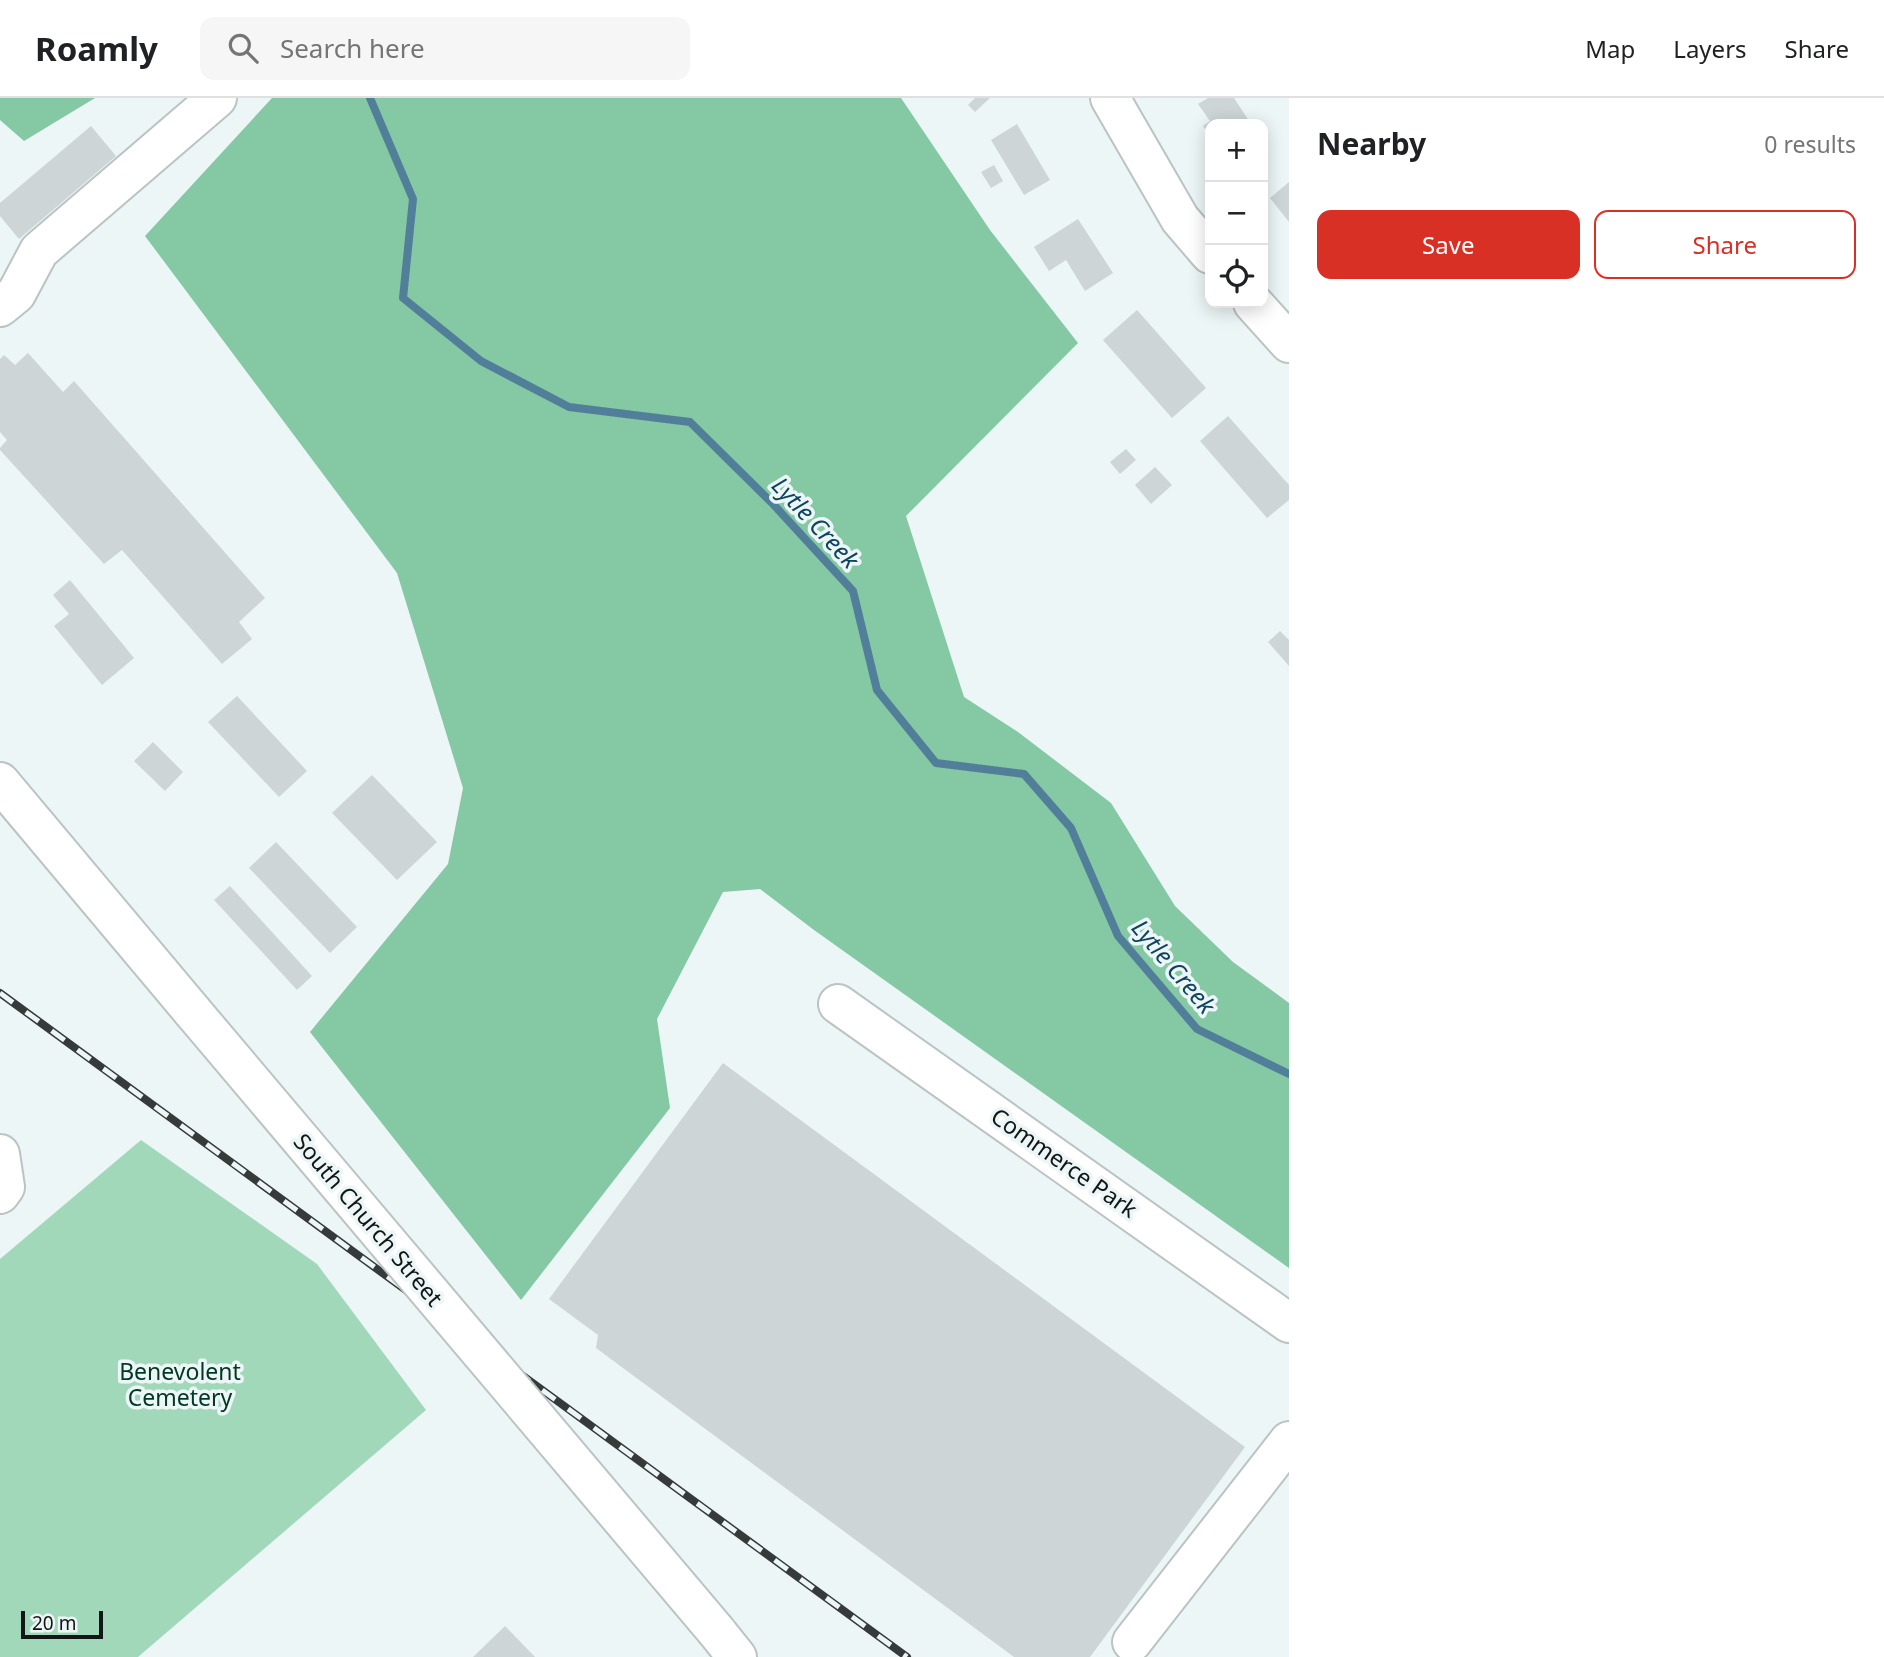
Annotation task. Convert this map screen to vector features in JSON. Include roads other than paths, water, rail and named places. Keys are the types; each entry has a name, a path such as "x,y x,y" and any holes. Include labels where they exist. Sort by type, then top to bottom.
{"main road":[{"path":"0,307 16,294 38,251 217,98"},
{"path":"1110,98 1180,219 1205,248"},
{"path":"1258,308 1289,343"},
{"name":"South Church Street","path":"0,782 727,1645"},
{"name":"Commerce Park","path":"838,1003 1289,1323"},
{"path":"0,1154 5,1187 0,1194"},
{"path":"1132,1642 1289,1441"}],"waterway":[{"name":"Lytle Creek","path":"370,98 413,199 403,298 481,361 569,407 690,422 773,504 853,591 877,690 936,763 1024,774 1071,828 1118,936 1197,1029 1289,1074"}],"railway":[{"path":"0,993 907,1657"}],"park label":[{"name":"Benevolent Cemetery","path":"180,1385"}]}
